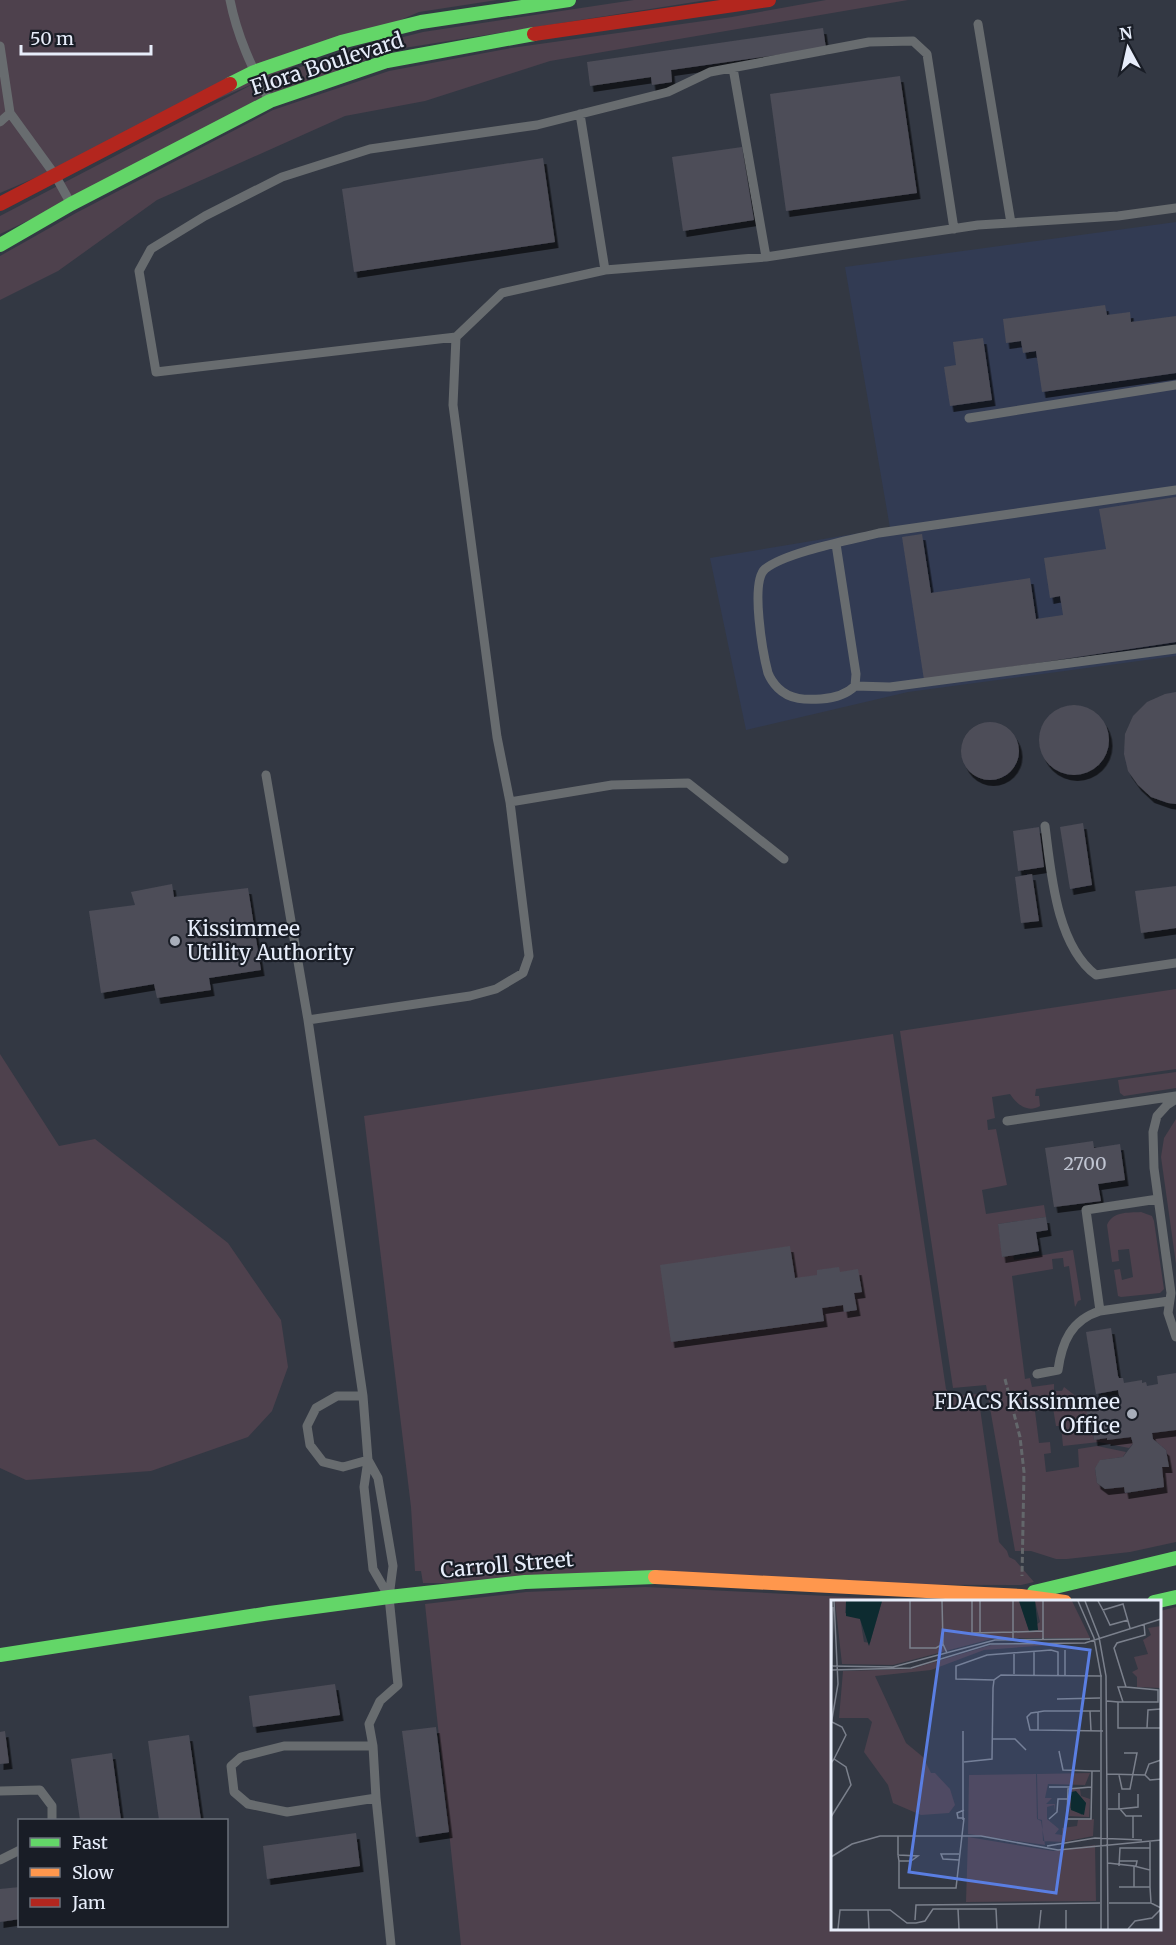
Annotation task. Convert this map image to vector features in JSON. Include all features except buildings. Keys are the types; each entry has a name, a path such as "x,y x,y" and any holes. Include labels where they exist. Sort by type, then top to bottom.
{"street":[{"name":"Flora Boulevard","path":"0,204 254,72 341,42 421,22 562,11 769,0"},
{"name":"Flora Boulevard","path":"0,245 71,204 270,101 387,61 510,38 562,11"},
{"name":"Carroll Street","path":"1021,1596 1176,1558"},
{"name":"Carroll Street","path":"0,1655 389,1597 525,1582 645,1577 1021,1596 1050,1600"},
{"path":"1161,1600 1176,1597"}],"lane":[{"path":"230,0 234,21 254,72 270,101"},
{"path":"978,24 1011,223"},
{"path":"954,229 927,54 913,41 869,42 710,72 668,92 537,125 370,149 282,177 206,216 151,249 139,271 156,372 456,337 502,293 605,270 766,257 954,229 1118,216 1176,208"},
{"path":"0,46 10,113 55,175 71,204"},
{"path":"733,68 766,257"},
{"path":"0,122 10,113"},
{"path":"580,114 605,270"},
{"path":"308,1020 470,996 496,989 523,973 528,956 510,802 497,737 453,405 456,337"},
{"path":"969,418 1176,385"},
{"path":"836,544 856,674 855,686 849,693 826,698 807,700 793,697 784,693 768,674 757,597 763,570 792,556 836,544 879,533 1176,490"},
{"path":"855,686 890,687 1176,649"},
{"path":"266,775 308,1020 363,1396 368,1460 364,1487 373,1569 389,1597"},
{"path":"510,802 612,785 688,783 784,859"},
{"path":"1045,826 1057,907 1072,943 1089,969 1096,975 1176,963"},
{"path":"1007,1121 1176,1097"},
{"path":"1176,1097 1157,1116 1153,1132 1154,1168 1171,1293 1168,1313 1176,1337"},
{"path":"1100,1311 1086,1210 1158,1199"},
{"path":"1037,1374 1058,1371 1060,1359 1073,1326 1086,1315 1169,1302"},
{"path":"363,1396 337,1396 316,1408 307,1426 310,1445 323,1462 343,1467 368,1460"},
{"path":"368,1460 378,1478 393,1566 389,1597 398,1685 380,1701 369,1724 373,1746 391,1945"},
{"path":"373,1746 284,1746 241,1757 231,1766 234,1792 248,1804 287,1812 376,1797"},
{"path":"0,1791 40,1790 52,1806 52,1819"},
{"path":"0,1860 18,1851"}],"path":[{"path":"1005,1378 1020,1437 1024,1472 1021,1596"}],"shaded area":[{"path":"0,0 497,0 419,12 0,193"},
{"path":"634,0 707,0 385,51 0,234 0,216 257,82 344,52 423,32"},
{"path":"826,0 908,0 550,61 425,101 345,116 157,200 58,271 0,300 0,256 76,213 273,110 389,71 511,48 732,17"},
{"path":"1176,222 1176,656 908,692 746,730 710,558 890,528 845,267"},
{"path":"1176,989 1176,1069 1036,1089 1035,1096 1039,1096 1040,1106 1031,1109 1016,1102 1010,1094 992,1097 995,1118 987,1120 988,1130 996,1129 1007,1185 982,1190 986,1214 1044,1205 1046,1217 998,1224 1003,1257 1013,1255 1014,1260 1073,1250 1081,1300 1075,1307 1069,1266 1064,1267 1063,1258 1052,1259 1053,1269 1012,1276 1025,1379 1030,1378 1032,1387 1054,1384 1054,1391 1062,1391 1064,1387 1086,1404 1088,1419 1091,1419 1091,1423 1079,1425 1080,1435 1093,1434 1094,1440 1131,1437 1133,1444 1129,1448 1099,1442 1063,1446 1061,1426 1056,1426 1053,1408 1035,1411 1039,1443 1050,1442 1051,1453 1044,1454 1046,1472 1079,1467 1078,1449 1097,1446 1126,1452 1123,1457 1101,1460 1095,1468 1097,1483 1104,1489 1124,1487 1126,1493 1163,1487 1162,1467 1169,1466 1166,1450 1153,1439 1152,1433 1176,1430 1176,1542 1130,1552 1067,1559 1056,1559 1031,1551 1015,1551 986,1385 953,1388 900,1031"},
{"path":"893,1034 946,1389 952,1396 978,1394 999,1542 1009,1557 1015,1560 1034,1582 1021,1585 423,1583 421,1571 415,1571 411,1507 364,1116"},
{"path":"0,1054 59,1146 95,1139 228,1243 281,1320 288,1367 272,1411 248,1437 151,1471 26,1480 0,1468"},
{"path":"1176,1072 1176,1088 1124,1096 1120,1093 1118,1080"},
{"path":"1176,1119 1176,1264 1161,1157 1164,1138"},
{"path":"1141,1212 1152,1216 1154,1221 1164,1289 1160,1293 1121,1297 1118,1296 1114,1270 1120,1269 1122,1280 1133,1277 1129,1249 1118,1250 1119,1261 1112,1262 1107,1225 1117,1215"},
{"path":"645,1587 910,1600 831,1600 831,1930 1161,1930 1161,1611 1176,1607 1176,1945 461,1945 425,1604 526,1592"}],"traffic: fast":[{"path":"230,84 254,72 341,42 421,22 569,0"},
{"path":"0,245 71,204 270,101 387,61 534,34"},
{"path":"1034,1592 1176,1558"},
{"path":"0,1655 389,1597 525,1582 655,1577"},
{"path":"1161,1600 1176,1597"}],"traffic: slow":[{"path":"655,1577 1021,1596 1050,1600"}],"traffic: jam":[{"path":"534,34 769,0"},
{"path":"0,204 230,84"}],"place":[{"name":"Kissimmee Utility Authority","path":"175,941"},
{"name":"FDACS Kissimmee Office","path":"1132,1414"}]}
